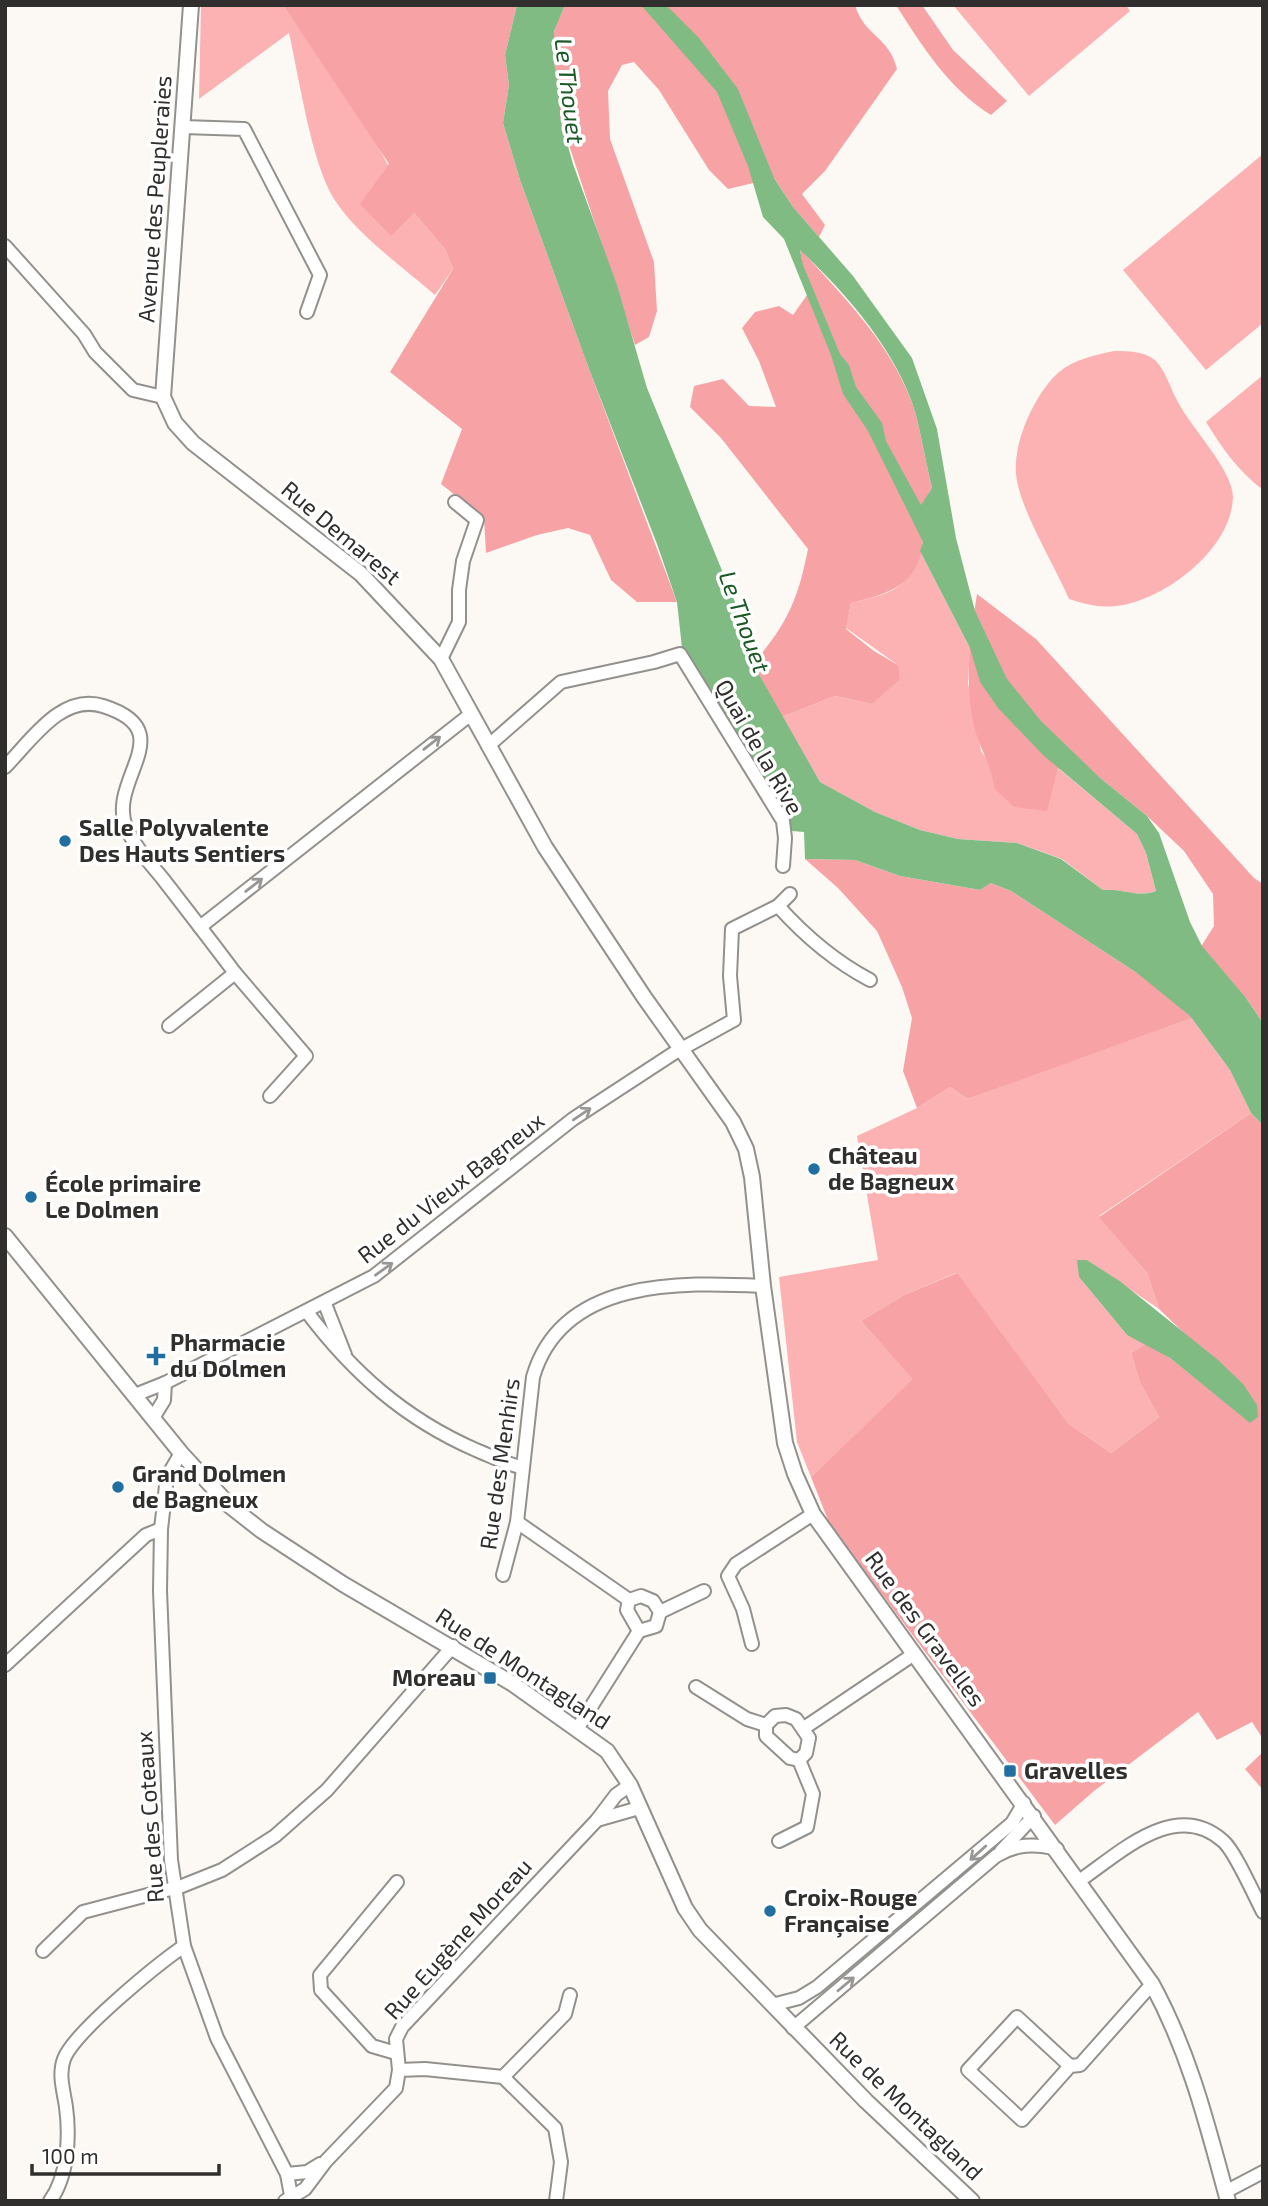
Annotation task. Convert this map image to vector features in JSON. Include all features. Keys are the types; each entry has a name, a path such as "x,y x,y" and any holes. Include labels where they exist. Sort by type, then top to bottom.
{"street":[{"name":"Avenue des Peupleraies","path":"163,397 191,5"},
{"path":"183,127 244,129 320,275 307,312"},
{"path":"5,246 84,334 95,352 130,387 163,397"},
{"name":"Rue Demarest","path":"163,397 175,423 193,443 361,574 441,659 545,847 681,1050"},
{"path":"441,659 459,622 458,590 463,561 477,520 455,502"},
{"name":"Quai de la Rive","path":"488,746 561,681 654,663 681,654 783,821 783,866"},
{"path":"5,767 51,720 69,707 81,703 102,706 132,719 141,731 141,748 124,799 124,822 134,842 235,973 306,1056 270,1096"},
{"path":"200,927 471,714"},
{"path":"790,894 778,906 818,946 845,967 870,979"},
{"name":"Rue du Vieux Bagneux","path":"135,1395 165,1383 225,1350 325,1304 374,1276 573,1119 681,1050 734,1020 730,976 732,929 778,906"},
{"path":"169,1026 235,973"},
{"name":"Rue des Gravelles","path":"681,1050 733,1122 746,1149 752,1177 763,1286 785,1443 813,1514 1034,1816 1152,1984 1177,2030 1194,2074 1226,2196"},
{"name":"Rue de Montagland","path":"5,1236 181,1453 230,1506 261,1531 343,1584 453,1646 607,1751 629,1785 685,1908 700,1930 789,2023 972,2201"},
{"name":"Rue des Menhirs","path":"503,1574 517,1522 533,1377 539,1356 549,1339 602,1300 670,1285 705,1283 763,1286"},
{"path":"325,1304 346,1356"},
{"path":"307,1312 332,1345 346,1356 367,1380 434,1432 521,1467"},
{"path":"153,1418 164,1400 165,1383"},
{"name":"Rue des Coteaux","path":"181,1453 167,1477 161,1529 169,1847 184,1946 217,2038 287,2174 289,2199"},
{"path":"752,1644 743,1609 728,1576 736,1564 813,1514"},
{"path":"517,1522 629,1600"},
{"path":"5,1665 146,1535 161,1529"},
{"path":"660,1612 704,1591"},
{"path":"577,1729 639,1631 656,1626 660,1612 653,1601 641,1596 629,1600"},
{"path":"629,1600 626,1610 639,1631"},
{"path":"43,1951 82,1912 175,1888 222,1870 285,1826 327,1790 453,1646"},
{"path":"804,1728 914,1654"},
{"path":"696,1687 747,1719 766,1725"},
{"path":"786,1715 796,1719 804,1728 809,1738 806,1753 799,1760 790,1758 766,1736 766,1725 775,1716 786,1715"},
{"path":"779,1841 807,1827 813,1794 799,1760"},
{"name":"Rue Eugène Moreau","path":"400,2070 396,2039 402,2027 597,1820 616,1795 629,1785"},
{"path":"772,2005 799,1998 817,1987 1012,1823 1024,1803"},
{"path":"597,1820 639,1808"},
{"path":"789,2023 996,1856 1034,1816"},
{"path":"1079,1881 1157,1829 1187,1824 1204,1829 1224,1842 1263,1912"},
{"path":"996,1856 1011,1847 1030,1845 1057,1849"},
{"path":"396,2053 372,2046 321,1990 320,1975 397,1882"},
{"path":"50,2201 62,2178 68,2133 61,2073 64,2059 82,2034 184,1946"},
{"path":"1070,2066 1017,2017 968,2070 1022,2120 1070,2066 1080,2065 1152,1984"},
{"path":"789,2023 817,1987"},
{"path":"503,2077 565,2014 570,1995"},
{"path":"289,2199 305,2189 326,2161 396,2088 400,2070 425,2069 503,2077 555,2129 561,2162 556,2201"},
{"path":"287,2174 307,2172 326,2161"},
{"path":"1226,2196 1263,2172"}],"shaded area":[{"path":"201,5 283,5 371,134 414,213 445,249 453,269 435,295 368,238 334,199 312,142 289,33 199,99"},
{"path":"283,5 517,5 505,55 509,85 503,123 520,180 677,602 637,602 611,580 590,535 568,528 537,535 486,553 484,518 441,484 462,429 390,372 453,269 445,249 414,213 391,236 360,204 389,164"},
{"path":"517,5 565,5 554,31 554,62 560,96 560,118 573,164 617,285 647,388 735,602 737,611 733,620 753,664 820,782 875,812 920,830 958,839 1017,843 1061,859 1103,890 1143,894 1156,891 1146,853 1137,834 1043,755 998,708 980,682 970,648 920,551 923,542 868,431 843,394 831,355 784,239 763,217 748,166 717,92 641,5 666,5 699,38 738,89 774,178 793,207 853,276 912,358 937,429 956,538 975,611 1007,679 1041,721 1099,777 1147,816 1159,833 1190,922 1202,946 1246,998 1263,1023 1263,1125 1251,1113 1230,1070 1190,1016 1137,973 1011,891 991,883 980,890 900,876 855,860 805,859 804,832 792,831 682,648 677,602 657,544 520,180 503,123 509,85 505,55","holes":["800,250 852,304 884,346 908,392 916,415 932,488 921,505 886,441 882,423 856,387 849,365 840,354 803,265"]},
{"path":"565,5 855,5 864,23 888,49 897,69 825,171 802,194 825,225 819,237 793,207 774,178 728,189 709,170 659,90 634,62 622,65 608,91 610,139 654,262 657,311 649,337 635,345 560,118 553,43 554,32"},
{"path":"896,5 922,5 953,50 1007,101 991,115 962,93 926,51"},
{"path":"953,5 1126,5 1130,11 1029,96"},
{"path":"1263,154 1263,323 1206,370 1123,270"},
{"path":"800,249 868,326 896,369 916,415 932,488 923,508 923,540 916,568 900,585 889,591 851,603 846,629 874,651 898,665 900,679 872,704 835,696 782,717 753,664 790,611 808,549 721,438 690,407 694,386 723,379 749,406 776,407 759,361 742,328 755,312 779,306 793,315 807,295"},
{"path":"1114,351 1141,353 1159,364 1184,412 1226,474 1233,497 1230,516 1221,535 1192,569 1174,583 1135,602 1104,606 1069,599 1024,503 1016,474 1016,461 1027,419 1050,381 1072,364"},
{"path":"1263,375 1263,490 1231,459 1206,422"},
{"path":"920,551 970,648 968,683 981,751 993,768 994,788 1053,784 1058,768 1137,834 1146,853 1156,891 1141,894 1103,890 1062,859 1017,843 958,839 920,830 875,812 820,782 782,717 835,696 872,704 898,665 846,628 851,603 895,589 909,575"},
{"path":"977,594 1036,639 1254,878 1263,884 1263,1023 1246,998 968,1099 950,1087 917,1108 903,1071 912,1018 902,987 877,931 838,888 805,859 855,860 900,876 980,890 991,883 1011,891 1137,973 1202,945 1214,926 1213,894 1184,851 1147,816 1099,777 1058,768 1047,811 1014,807 994,788 974,726 969,693 970,644"},
{"path":"1190,1016 1230,1070 1251,1113 1099,1216 1147,1273 1159,1309 1087,1260 1079,1277 1127,1335 1147,1343 1131,1353 1140,1383 1159,1417 1111,1453 1069,1424 956,1273 904,1295 861,1321 914,1379 811,1477 797,1442 779,1277 878,1260 857,1136 917,1108 950,1087 968,1099"},
{"path":"1251,1113 1263,1125 1263,1739 1252,1722 1217,1740 1198,1712 1094,1791 1055,1825 830,1525 811,1477 913,1379 861,1321 904,1295 957,1273 1069,1424 1111,1453 1159,1417 1140,1383 1131,1353 1147,1343 1170,1358 1251,1423 1186,1335 1159,1309 1147,1273 1099,1217"},
{"path":"1077,1260 1087,1260 1121,1282 1218,1360 1243,1384 1257,1405 1258,1417 1250,1423 1170,1358 1127,1335 1079,1277"},
{"path":"1263,1752 1263,1790 1245,1769"}],"place":[{"name":"Salle Polyvalente Des Hauts Sentiers","path":"65,841"},
{"name":"Château de Bagneux","path":"814,1169"},
{"name":"École primaire Le Dolmen","path":"31,1197"},
{"name":"Pharmacie du Dolmen","path":"156,1356"},
{"name":"Grand Dolmen de Bagneux","path":"118,1487"},
{"name":"Moreau","path":"490,1678"},
{"name":"Gravelles","path":"1010,1771"},
{"name":"Croix-Rouge Française","path":"770,1911"}],"water label":[{"name":"Le Thouet","path":"569,91"},
{"name":"Le Thouet","path":"744,622"}]}
